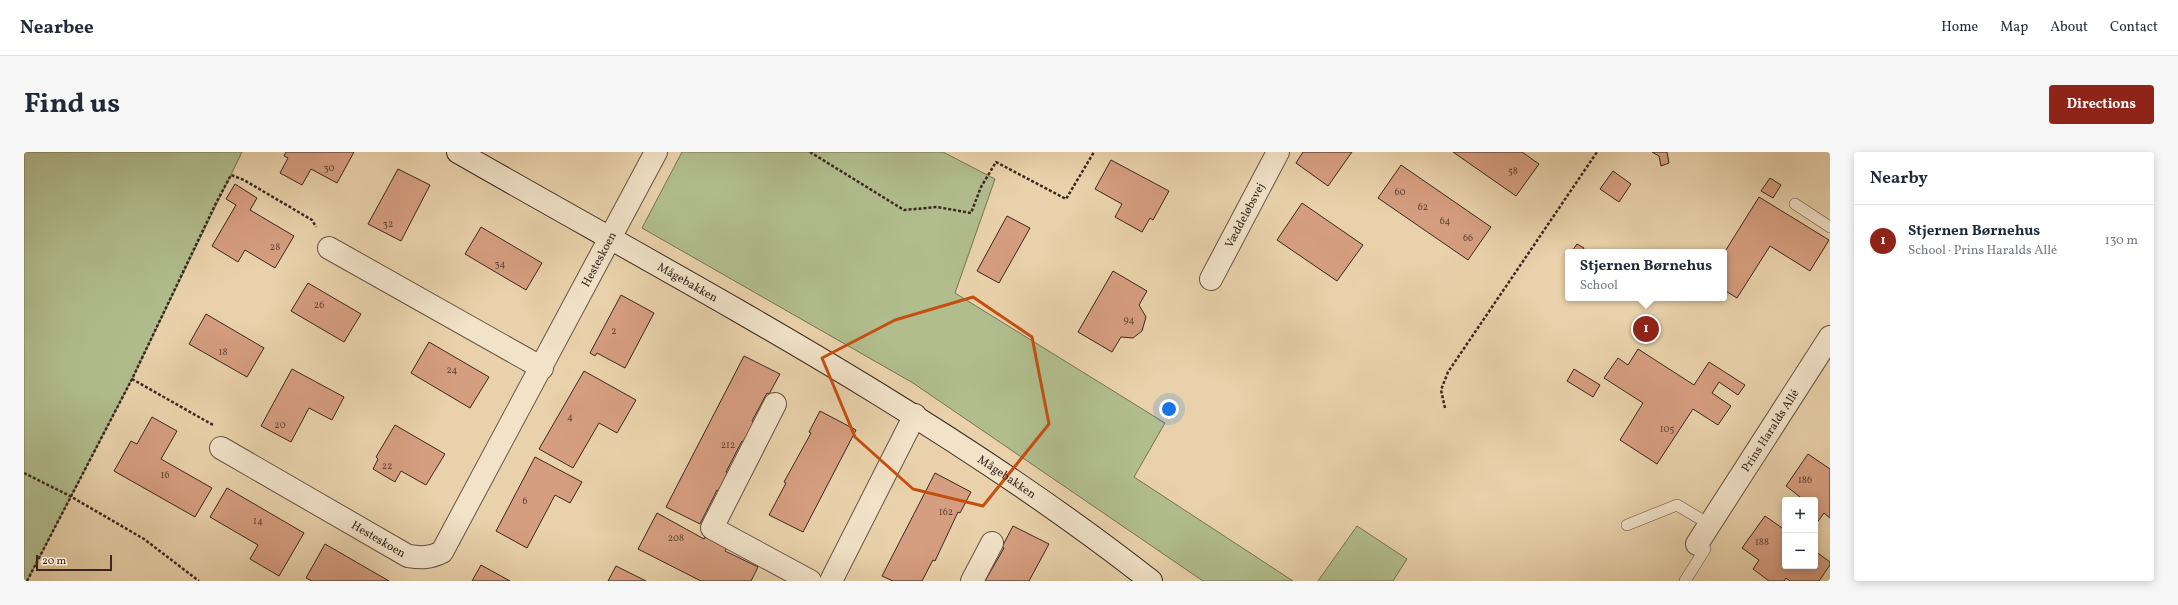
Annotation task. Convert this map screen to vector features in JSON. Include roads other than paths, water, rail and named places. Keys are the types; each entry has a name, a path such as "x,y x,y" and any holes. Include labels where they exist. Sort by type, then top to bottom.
{"street":[{"name":"Mågebakken","path":"458,152 915,415 1097,539 1151,581"},
{"name":"Hesteskoen","path":"221,448 408,556 431,558 442,552 611,240 656,152"},
{"name":"Væddeløbsvej","path":"1211,279 1278,152"},
{"path":"329,248 542,368"},
{"name":"Prins Haralds Allé","path":"1697,544 1830,337"},
{"path":"775,404 712,528 810,581"},
{"path":"831,581 915,415"},
{"name":"Mågebakken","path":"1097,539 1169,581"},
{"path":"972,581 992,543"}],"lane":[{"path":"1795,204 1830,227"},
{"path":"1627,525 1677,505 1709,524"},
{"name":"Prins Haralds Allé","path":"1685,581 1705,549 1697,544"}],"place":[{"name":"Stjernen Børnehus","path":"1646,329"}]}
